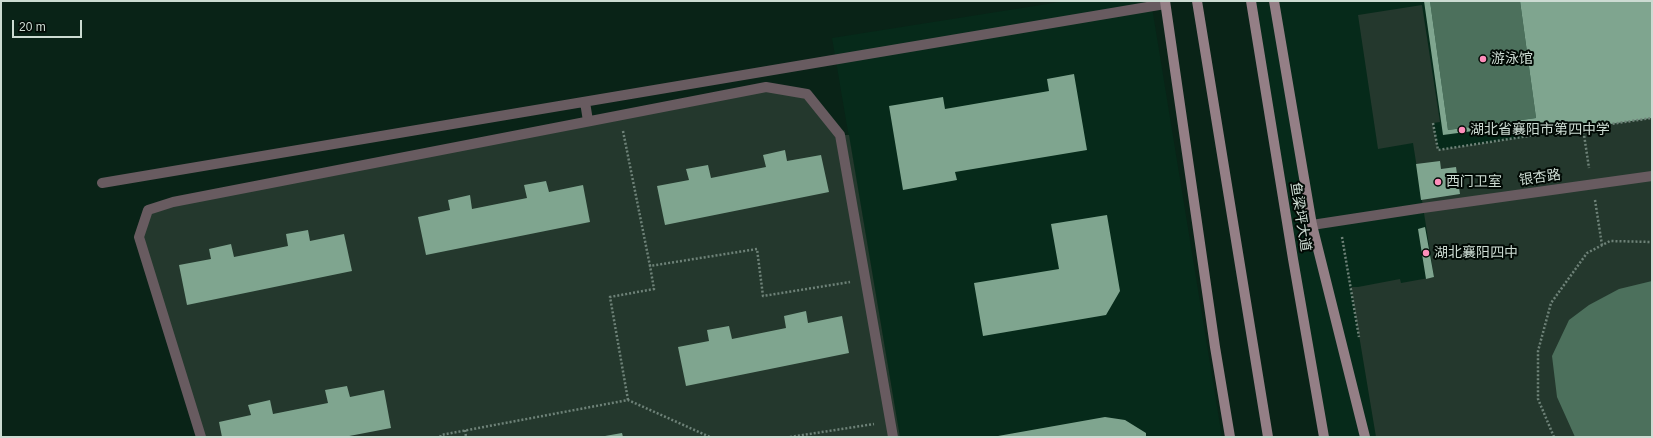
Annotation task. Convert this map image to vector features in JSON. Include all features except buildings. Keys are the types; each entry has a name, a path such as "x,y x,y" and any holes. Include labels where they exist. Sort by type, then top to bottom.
{"main road":[{"path":"1197,1 1268,437"},
{"name":"鱼梁坪大道","path":"1251,1 1324,437"},
{"path":"1274,1 1312,225 1365,437"},
{"path":"1165,3 1215,348 1230,437"}],"lane":[{"path":"102,183 1165,3"},
{"path":"201,437 139,237 148,210 173,202 766,87 807,94 840,135 893,437"},
{"path":"585,102 588,122"},
{"name":"银杏路","path":"1312,225 1652,176"}],"path":[{"path":"620,115 654,289 610,297 628,400"},
{"path":"1433,123 1438,150 1652,118"},
{"path":"1583,128 1602,245"},
{"path":"1339,221 1360,340"},
{"path":"1554,437 1538,399 1538,351 1551,303 1587,253 1610,241 1652,242"},
{"path":"650,266 757,249 763,296 865,279"},
{"path":"440,437 441,434 628,400 710,437"},
{"path":"790,437 890,421"},
{"path":"465,430 466,437"}],"shaded area":[{"path":"1066,1 1151,1 1222,437 900,437 832,38"},
{"name":"湖北省襄阳市第四中学","path":"1251,1 1652,1 1652,437 1324,437"},
{"name":"游泳馆","path":"1430,1 1520,1 1536,118 1448,130"},
{"path":"1422,5 1440,122 1433,123 1438,150 1652,118 1652,437 1376,437 1351,287 1400,279 1401,283 1434,277 1413,143 1378,149 1358,15"},
{"path":"766,87 807,94 840,135 849,135 900,437 201,437 139,237 148,210"},
{"path":"1652,281 1652,437 1575,437 1557,397 1552,356 1569,320 1589,305 1619,289"}],"place":[{"name":"游泳馆","path":"1483,59"},
{"name":"湖北省襄阳市第四中学","path":"1462,130"},
{"name":"西门卫室","path":"1438,182"},
{"name":"湖北襄阳四中","path":"1426,253"}]}
